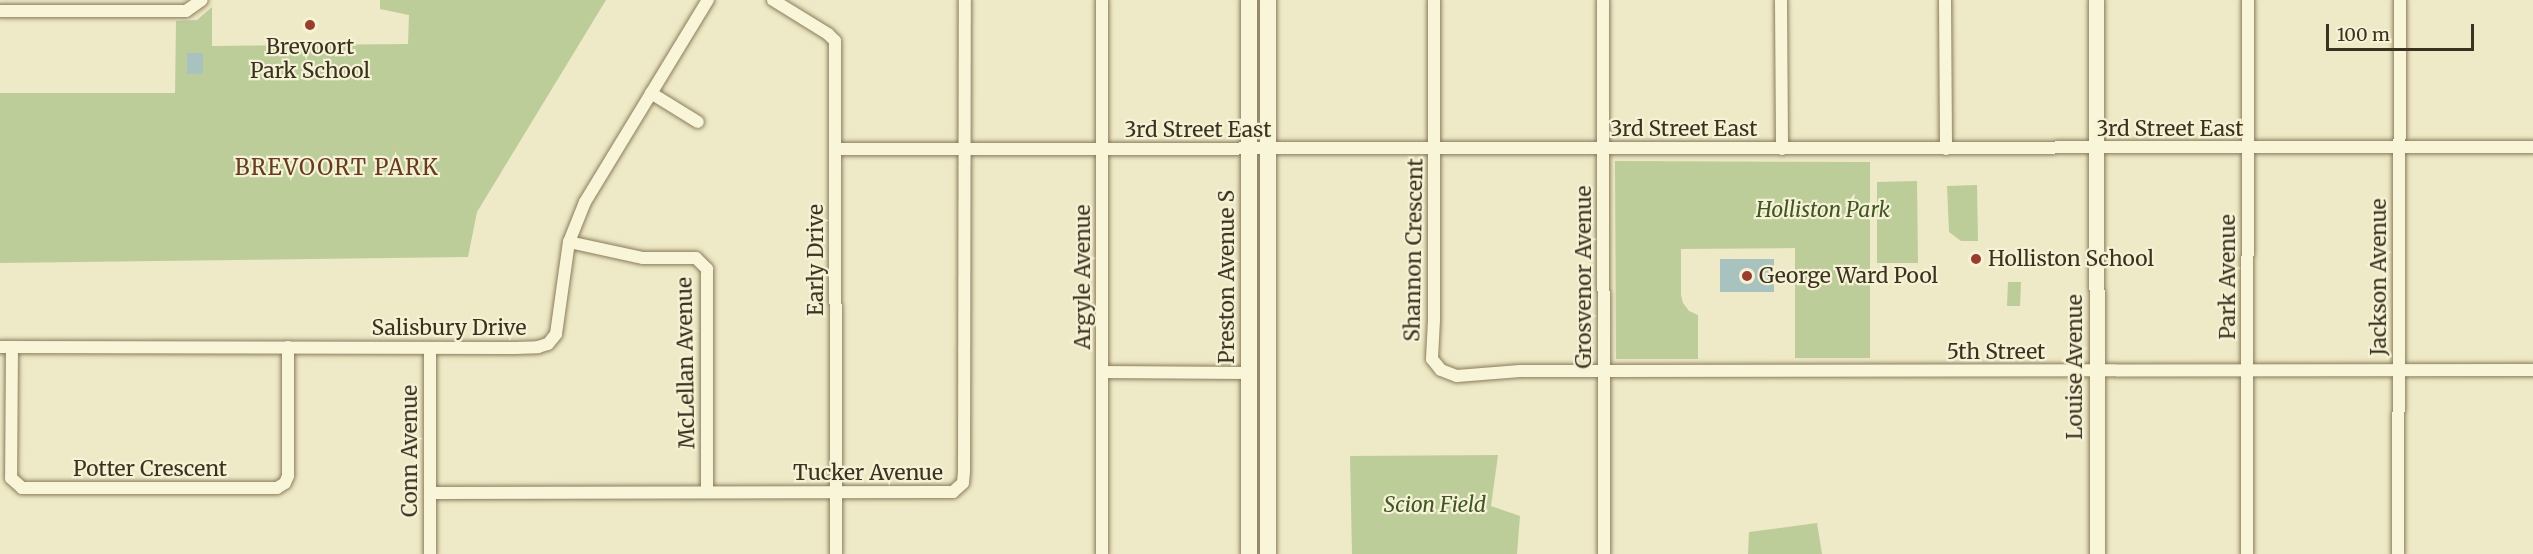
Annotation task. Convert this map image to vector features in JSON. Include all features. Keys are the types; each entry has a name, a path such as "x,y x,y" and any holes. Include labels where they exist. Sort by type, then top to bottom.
{"main road":[{"name":"Preston Avenue S","path":"1249,0 1249,554"},
{"name":"Preston Avenue S","path":"1268,0 1268,554"}],"street":[{"path":"0,11 186,11 202,0"},
{"name":"Salisbury Drive","path":"6,347 430,348 538,347 549,344 556,334 569,242 585,202 708,0"},
{"name":"Early Drive","path":"773,0 828,34 835,41 836,554"},
{"name":"Tucker Avenue","path":"430,493 953,492 963,483 965,0"},
{"name":"Argyle Avenue","path":"1102,0 1102,554"},
{"name":"Shannon Crescent","path":"1434,0 1435,150 1432,359 1441,370 1457,376 1520,372 1604,371"},
{"name":"Grosvenor Avenue","path":"1603,0 1604,554"},
{"path":"1781,0 1782,149"},
{"path":"1945,0 1946,149"},
{"name":"Louise Avenue","path":"2096,0 2097,554"},
{"name":"Park Avenue","path":"2247,554 2248,0"},
{"name":"Jackson Avenue","path":"2398,554 2400,0"},
{"path":"651,93 698,122"},
{"name":"3rd Street East","path":"836,149 2533,147"},
{"name":"McLellan Avenue","path":"569,242 643,258 696,258 707,269 707,492"},
{"name":"Potter Crescent","path":"6,347 11,478 22,488 277,488 285,483 288,476 288,347"},
{"name":"Conn Avenue","path":"430,348 430,554"},
{"name":"5th Street","path":"1604,371 2533,370"},
{"path":"1102,372 1249,373"}],"green space":[{"path":"380,0 606,0 477,212 468,257 0,263 0,93 175,93 176,21 197,20 212,7 212,46 408,44 409,15 380,9"},
{"name":"Holliston Park","path":"1615,161 1870,162 1870,358 1795,358 1795,248 1681,249 1681,295 1689,311 1698,315 1698,359 1616,359"},
{"path":"1917,181 1918,263 1877,263 1877,182"},
{"path":"1977,185 1978,241 1961,241 1949,232 1947,186"},
{"path":"2008,282 2021,282 2020,306 2007,306"},
{"name":"Scion Field","path":"1498,455 1491,506 1520,516 1517,554 1352,554 1350,456"},
{"path":"1817,523 1822,554 1748,554 1749,532"}],"water":[{"path":"187,53 203,53 203,74 187,74"},
{"name":"George Ward Pool","path":"1720,259 1774,259 1774,292 1720,292"}],"place":[{"name":"Brevoort Park School","path":"310,25"},
{"name":"Holliston School","path":"1976,259"},
{"name":"George Ward Pool","path":"1747,276"}],"district":[{"name":"BREVOORT PARK","path":"337,168"}]}
